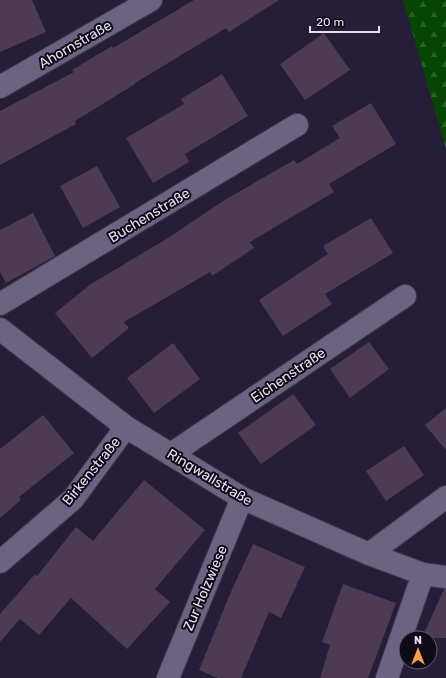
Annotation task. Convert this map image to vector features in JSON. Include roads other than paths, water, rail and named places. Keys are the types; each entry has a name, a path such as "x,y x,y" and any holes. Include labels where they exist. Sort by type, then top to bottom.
{"street":[{"name":"Ahornstraße","path":"0,87 151,0"},
{"name":"Buchenstraße","path":"0,304 297,125"},
{"name":"Eichenstraße","path":"171,454 405,296"},
{"name":"Ringwallstraße","path":"0,329 126,427 242,498 368,554 423,574 446,577"},
{"name":"Birkenstraße","path":"0,562 73,499 126,427"},
{"path":"368,554 446,497"},
{"name":"Zur Holzwiese","path":"168,678 242,498"},
{"path":"387,678 423,574"}]}
